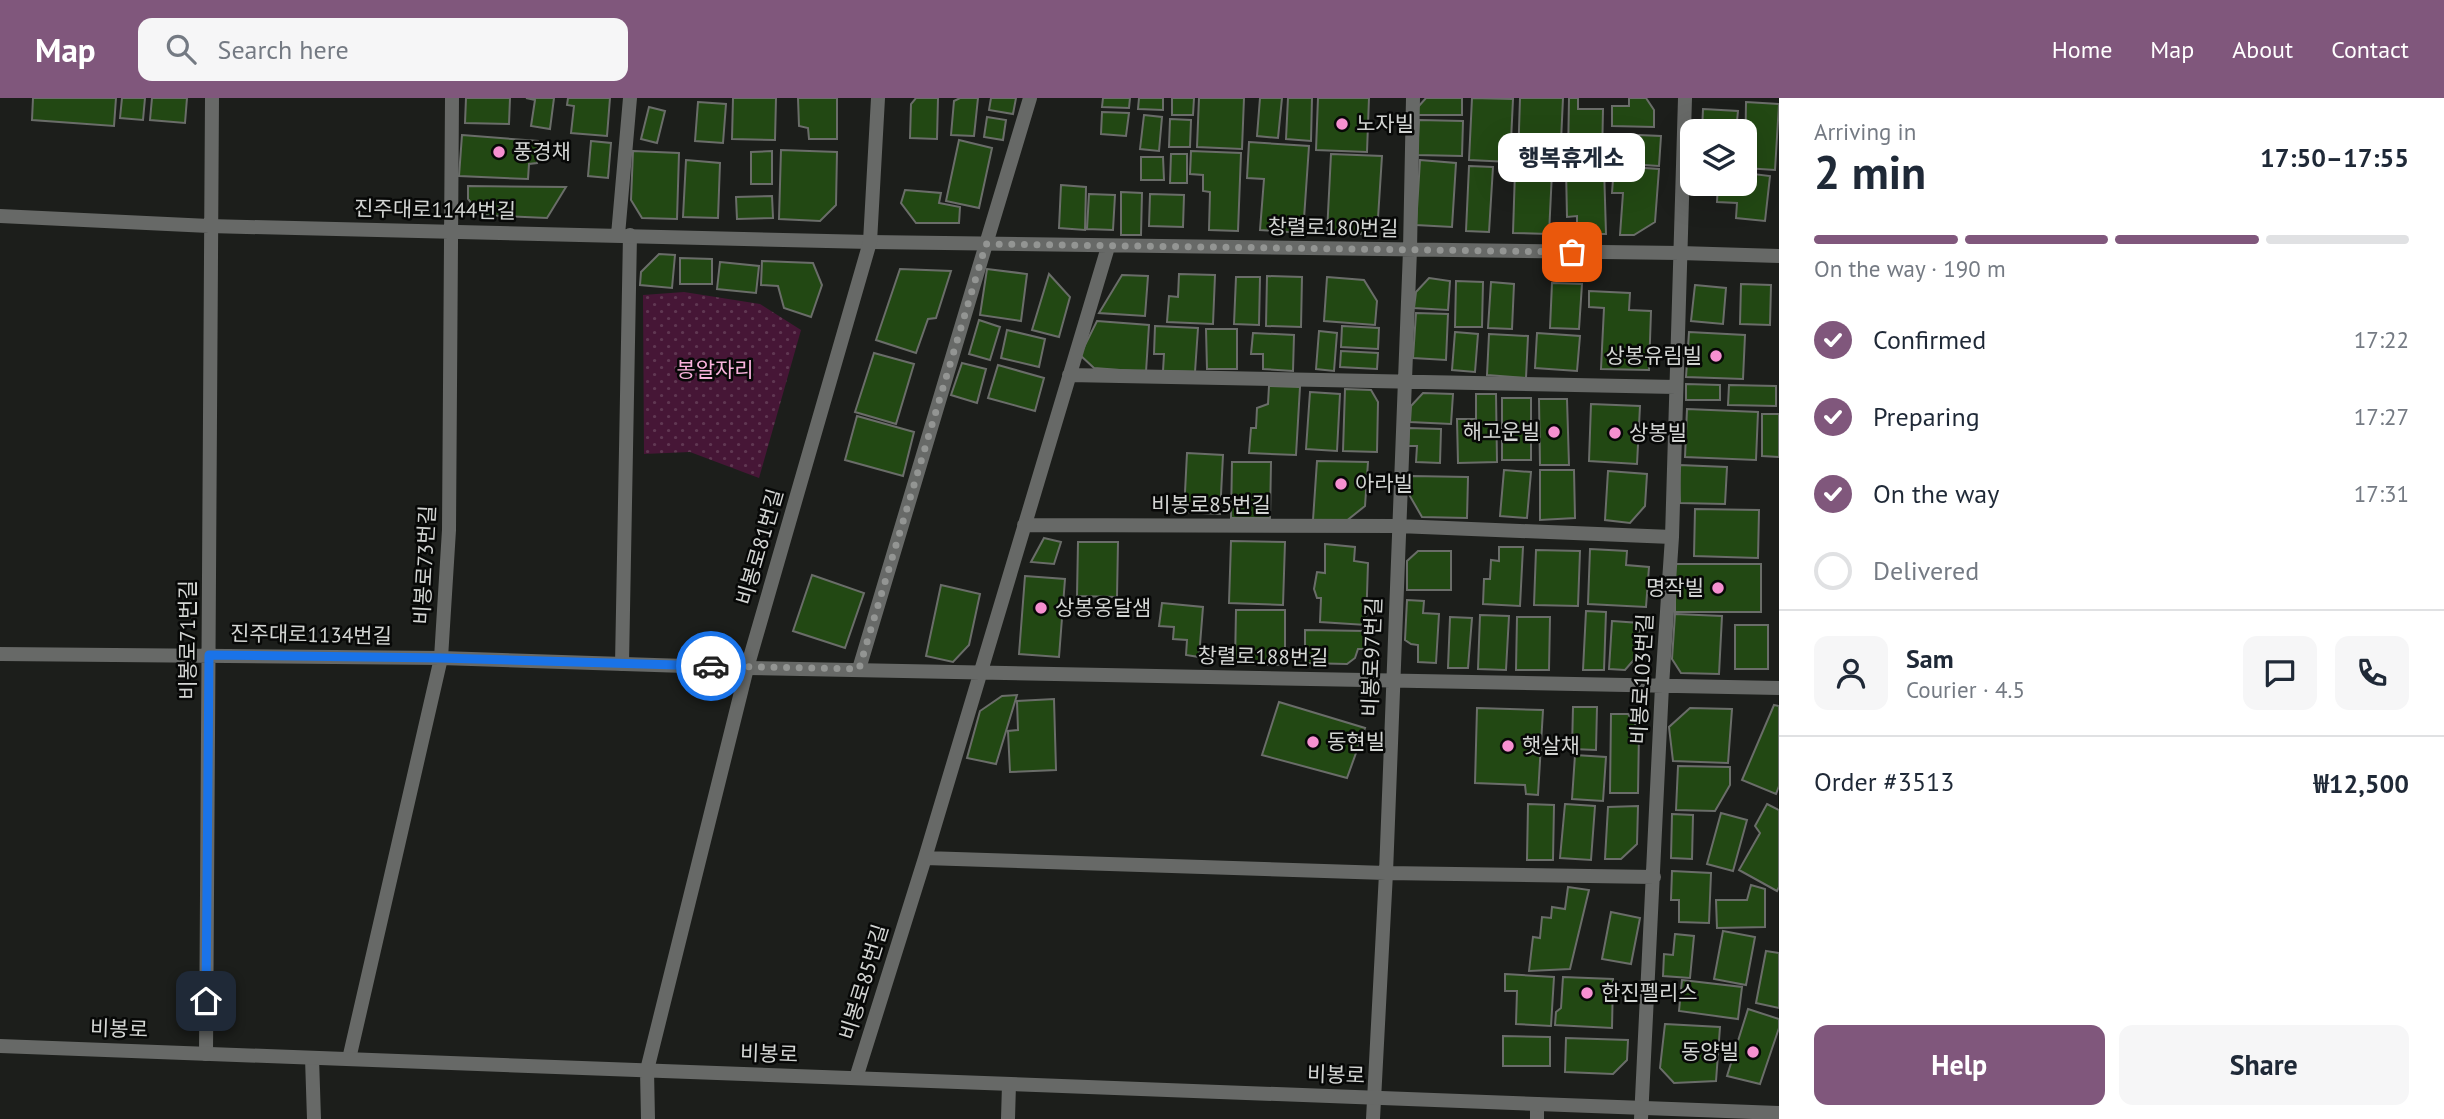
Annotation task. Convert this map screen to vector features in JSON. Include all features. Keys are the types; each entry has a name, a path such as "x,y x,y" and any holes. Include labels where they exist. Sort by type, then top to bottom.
{"street":[{"name":"비봉로71번길","path":"206,1054 209,226 212,98"},
{"name":"비봉로73번길","path":"349,1059 441,658 449,530 452,98"},
{"path":"622,664 624,235 630,98"},
{"name":"비봉로81번길","path":"648,1119 647,1070 747,668 870,242 878,98"},
{"path":"859,669 1030,98"},
{"name":"비봉로97번길","path":"1373,1119 1410,250 1413,98"},
{"path":"1680,253 1685,98"},
{"name":"진주대로1144번길","path":"0,216 209,226 870,242"},
{"name":"창렬로180번길","path":"870,242 1779,256"},
{"name":"비봉로85번길","path":"856,1078 925,858 1108,247"},
{"name":"비봉로103번길","path":"1641,1113 1672,537 1680,253"},
{"path":"1069,375 1676,387"},
{"name":"비봉로85번길","path":"1024,525 1398,526"},
{"path":"1398,526 1672,537"},
{"name":"진주대로1134번길","path":"0,654 441,658 747,668"},
{"name":"창렬로188번길","path":"747,668 1779,688"},
{"path":"925,858 1385,873 1654,877"},
{"name":"비봉로","path":"0,1046 1375,1097 1537,1104 1641,1113 1779,1113"},
{"path":"312,1058 312,1116"},
{"path":"1008,1119 1009,1084"},
{"path":"1537,1104 1537,1119"}],"green space":[{"name":"봉알자리","path":"684,292 760,304 801,330 759,478 690,452 644,454 643,295"}],"building":[{"path":"33,98 116,98 114,126 32,120"},
{"path":"122,98 145,98 143,120 120,118"},
{"path":"152,98 187,98 185,123 150,120"},
{"path":"466,98 510,98 509,124 465,123"},
{"path":"526,98 554,98 550,129 531,126 535,100"},
{"path":"568,98 610,98 607,136 571,133 574,106 567,105"},
{"path":"733,98 776,98 775,140 732,139"},
{"path":"798,98 837,98 837,139 809,139 808,128 799,126"},
{"path":"916,98 938,98 937,139 910,138 911,104"},
{"path":"960,98 978,98 974,136 951,135 954,101"},
{"path":"991,98 1016,98 1013,114 989,110"},
{"path":"1103,98 1130,98 1129,108 1102,107"},
{"path":"1139,98 1163,98 1163,110 1138,109"},
{"path":"1172,98 1194,98 1193,115 1172,115"},
{"path":"1199,98 1244,98 1242,149 1197,147"},
{"path":"1260,98 1282,98 1278,138 1257,136"},
{"path":"1288,98 1312,98 1311,141 1286,139"},
{"name":"노자빌","path":"1318,98 1369,98 1367,152 1316,150"},
{"path":"1426,98 1462,98 1462,115 1418,115 1418,107"},
{"path":"1472,98 1513,99 1510,162 1469,160"},
{"path":"1520,98 1563,98 1560,163 1518,161"},
{"path":"1569,98 1578,98 1578,109 1603,109 1602,159 1568,158"},
{"path":"1629,98 1646,98 1654,110 1654,127 1612,126 1612,106 1629,106"},
{"path":"698,102 726,104 723,143 695,141"},
{"path":"1746,102 1779,104 1775,170 1757,169 1757,119 1746,119"},
{"path":"649,107 665,111 657,143 641,139"},
{"path":"1703,109 1738,111 1737,119 1703,119"},
{"path":"1102,112 1129,113 1126,136 1101,134"},
{"path":"1144,115 1162,117 1159,151 1140,149"},
{"path":"987,117 1006,120 1003,140 984,137"},
{"path":"1170,119 1191,120 1190,147 1169,147"},
{"path":"1419,120 1463,121 1462,156 1417,155"},
{"path":"1615,134 1661,136 1659,166 1613,163"},
{"name":"풍경채","path":"462,135 538,141 537,163 529,164 528,179 459,176"},
{"path":"959,140 992,148 979,208 946,201"},
{"path":"591,141 611,143 608,178 588,176"},
{"path":"1249,142 1309,146 1303,233 1260,230 1264,179 1247,178"},
{"path":"781,150 837,152 836,205 820,221 779,219"},
{"path":"633,151 679,153 677,219 642,218 631,200"},
{"path":"772,151 772,184 751,184 751,152"},
{"path":"1191,151 1241,153 1238,231 1209,230 1210,192 1203,191 1203,175 1190,174"},
{"path":"1171,154 1187,154 1187,183 1170,183"},
{"path":"1331,154 1382,156 1378,218 1361,234 1327,233"},
{"path":"1141,157 1163,157 1164,180 1141,180"},
{"path":"686,160 720,163 718,218 683,217"},
{"path":"1420,160 1456,163 1452,227 1416,225"},
{"path":"1469,166 1493,167 1489,232 1466,231"},
{"path":"1614,166 1659,169 1655,222 1634,235 1620,235 1623,193 1612,193"},
{"path":"1604,167 1606,234 1577,234 1577,216 1567,217 1566,168"},
{"path":"1515,171 1552,172 1549,234 1513,233"},
{"path":"1757,174 1770,176 1765,221 1736,218 1737,203 1717,202 1717,196 1757,196"},
{"path":"1061,185 1086,187 1085,230 1059,228"},
{"path":"468,186 566,187 547,218 481,215 468,199"},
{"path":"905,190 941,193 939,203 960,207 959,223 916,223 901,203"},
{"path":"1121,192 1142,193 1141,235 1121,235"},
{"path":"1089,194 1115,195 1113,230 1087,229"},
{"path":"1150,194 1184,195 1183,227 1149,226"},
{"path":"772,196 773,218 737,219 736,197"},
{"path":"659,254 675,255 672,288 640,285 641,272"},
{"path":"680,258 712,259 712,284 680,284"},
{"path":"762,261 813,263 822,285 811,317 784,308 778,286 761,285"},
{"path":"720,262 759,266 756,293 717,289"},
{"path":"900,269 951,271 936,318 928,319 916,353 876,340"},
{"path":"987,269 1027,274 1021,321 980,315"},
{"path":"1049,274 1070,297 1059,337 1032,330"},
{"path":"1179,274 1215,275 1213,324 1167,322 1169,296 1178,297"},
{"path":"1122,275 1148,276 1145,316 1099,313"},
{"path":"1267,276 1302,277 1301,327 1266,326"},
{"path":"1236,277 1260,277 1259,325 1234,324"},
{"path":"1327,277 1364,280 1377,301 1375,325 1324,321"},
{"path":"1429,278 1450,281 1448,310 1414,308 1416,292"},
{"path":"1456,281 1483,282 1482,327 1455,327"},
{"path":"1491,282 1514,284 1512,329 1488,328"},
{"path":"1552,283 1582,284 1579,329 1550,328"},
{"path":"1741,284 1771,285 1770,325 1740,324"},
{"path":"1695,285 1726,288 1723,324 1691,321"},
{"path":"1589,291 1630,293 1629,310 1651,311 1649,370 1601,369 1604,308 1589,307"},
{"path":"1416,313 1448,314 1446,360 1413,358"},
{"path":"979,320 1000,327 990,360 969,354"},
{"path":"1097,321 1149,325 1146,372 1094,368 1080,355"},
{"path":"1155,326 1198,328 1195,372 1163,371 1164,354 1154,354"},
{"path":"1342,326 1379,328 1378,349 1341,347"},
{"path":"1206,329 1237,329 1237,369 1207,369"},
{"path":"1007,330 1045,339 1039,367 1001,358"},
{"path":"1319,331 1337,333 1334,371 1316,369"},
{"path":"1455,332 1478,334 1475,372 1452,370"},
{"name":"상봉유림빌","path":"1689,332 1745,335 1743,379 1686,377"},
{"path":"1253,333 1294,335 1293,371 1263,369 1263,354 1251,354"},
{"path":"1537,333 1580,336 1577,371 1535,368"},
{"path":"1489,334 1528,336 1526,378 1487,375"},
{"path":"1341,351 1378,353 1377,369 1340,367"},
{"path":"874,353 914,364 896,424 855,412"},
{"path":"962,363 986,369 977,403 951,395"},
{"path":"998,365 1044,378 1035,411 988,398"},
{"path":"1686,384 1720,385 1720,400 1686,400"},
{"path":"1729,385 1776,386 1776,406 1728,405"},
{"path":"1269,386 1300,387 1296,455 1249,453 1251,428 1256,428 1257,408 1268,404"},
{"path":"1345,389 1371,390 1378,402 1377,452 1343,451"},
{"path":"1310,392 1340,394 1337,451 1306,449"},
{"path":"1423,393 1453,394 1451,424 1410,422 1411,406"},
{"path":"1476,394 1496,394 1497,462 1458,463 1457,419 1476,419"},
{"path":"1502,398 1531,398 1531,460 1502,460"},
{"name":"해고운빌","path":"1539,399 1567,399 1569,465 1540,465"},
{"name":"상봉빌","path":"1591,404 1640,406 1637,464 1589,461"},
{"path":"1687,409 1758,412 1756,460 1685,457"},
{"path":"1762,414 1779,414 1779,457 1762,456"},
{"path":"857,416 914,432 903,476 845,460"},
{"path":"1409,428 1441,429 1440,463 1416,462 1417,446 1408,446"},
{"path":"1187,453 1223,455 1220,514 1184,512"},
{"name":"아라빌","path":"1317,461 1368,462 1365,506 1345,522 1313,520"},
{"path":"1232,462 1271,462 1270,518 1231,518"},
{"path":"1679,465 1727,467 1725,504 1680,503"},
{"path":"1504,470 1531,472 1527,518 1500,516"},
{"path":"1540,470 1574,470 1575,518 1540,520"},
{"path":"1608,471 1647,474 1645,506 1630,523 1605,520"},
{"path":"1412,476 1468,477 1467,518 1422,517 1407,491"},
{"path":"1695,509 1759,510 1758,558 1694,556"},
{"path":"1044,538 1061,542 1054,564 1031,562"},
{"path":"1231,541 1285,542 1283,605 1229,603"},
{"path":"1078,542 1118,542 1117,597 1077,596"},
{"path":"1325,544 1355,547 1354,561 1368,563 1366,625 1320,622 1321,598 1317,598 1314,589 1317,572 1325,573"},
{"path":"1499,547 1523,547 1520,606 1483,604 1484,579 1490,579 1491,560 1499,561"},
{"path":"1590,549 1627,551 1626,565 1649,567 1646,607 1588,604"},
{"path":"1536,550 1580,551 1578,606 1534,605"},
{"path":"1418,551 1451,551 1451,590 1407,590 1407,561"},
{"name":"명작빌","path":"1675,564 1761,564 1761,612 1675,612"},
{"path":"812,575 864,593 845,648 793,631"},
{"path":"1025,576 1065,579 1059,657 1019,654"},
{"path":"941,585 980,594 969,645 953,662 926,656"},
{"path":"1407,600 1424,601 1423,613 1439,614 1436,663 1418,662 1418,645 1405,640"},
{"path":"1162,603 1203,607 1199,657 1186,655 1187,640 1173,639 1174,627 1159,626"},
{"path":"1236,610 1285,610 1285,665 1235,664"},
{"path":"1586,611 1606,612 1604,670 1583,670"},
{"path":"1675,614 1722,616 1719,674 1681,673 1672,659"},
{"path":"1480,615 1509,616 1506,670 1478,669"},
{"path":"1450,617 1472,618 1468,668 1448,668"},
{"path":"1517,617 1550,617 1549,670 1516,670"},
{"path":"1612,621 1640,623 1638,655 1625,670 1609,669"},
{"path":"1735,625 1768,625 1768,669 1735,669"},
{"path":"1305,630 1367,631 1367,649 1358,649 1355,658 1347,664 1305,663"},
{"path":"1017,695 996,764 967,758 980,711 1002,696"},
{"path":"1054,699 1056,770 1010,772 1008,731 1018,730 1017,701"},
{"name":"동현빌","path":"1279,702 1365,728 1347,778 1262,755"},
{"path":"1774,705 1779,706 1779,786 1776,794 1742,780"},
{"path":"1573,707 1597,707 1596,750 1572,749"},
{"name":"햇살채","path":"1477,708 1543,710 1538,795 1526,794 1525,785 1475,783"},
{"path":"1690,708 1732,709 1728,763 1673,761 1669,727"},
{"path":"1611,714 1628,714 1639,730 1638,793 1610,793"},
{"path":"1575,755 1606,757 1603,801 1572,799"},
{"path":"1678,766 1730,767 1730,785 1715,811 1676,810"},
{"path":"1528,804 1554,805 1553,860 1527,860"},
{"path":"1565,804 1595,806 1591,860 1560,858"},
{"path":"1767,804 1779,810 1777,891 1739,870 1760,833 1755,826"},
{"path":"1638,806 1637,844 1621,859 1605,859 1608,807"},
{"path":"1721,813 1747,820 1733,871 1707,864"},
{"path":"1672,814 1693,815 1692,859 1671,858"},
{"path":"1672,871 1711,873 1709,923 1679,922 1679,900 1671,900"},
{"path":"1751,885 1765,889 1765,927 1717,928 1716,900 1747,900"},
{"path":"1568,887 1589,890 1570,969 1529,971 1533,937 1540,938 1542,917 1551,918 1552,907 1565,909"},
{"path":"1611,912 1640,918 1631,964 1602,959"},
{"path":"1723,931 1755,937 1746,985 1714,979"},
{"path":"1675,934 1694,936 1690,978 1663,976 1664,954 1673,955"},
{"path":"1766,951 1779,953 1779,1008 1756,1003"},
{"path":"1505,974 1554,977 1551,1026 1516,1024 1517,991 1505,991"},
{"name":"한진펠리스","path":"1563,977 1613,979 1612,1028 1555,1025 1556,1012 1561,1008"},
{"path":"1682,980 1742,987 1738,1019 1679,1011"},
{"name":"동양빌","path":"1748,1009 1779,1019 1779,1028 1760,1084 1727,1076"},
{"path":"1665,1024 1720,1027 1716,1081 1674,1083 1660,1068"},
{"path":"1503,1036 1550,1037 1550,1066 1503,1066"},
{"path":"1566,1038 1628,1040 1627,1060 1613,1074 1565,1072"}],"way so far":[{"path":"711,666 859,669 986,244 1572,252"}],"place":[{"name":"노자빌","path":"1342,124"},
{"name":"풍경채","path":"499,152"},
{"name":"행복휴게소","path":"1572,252"},
{"name":"상봉유림빌","path":"1716,356"},
{"name":"해고운빌","path":"1554,432"},
{"name":"상봉빌","path":"1615,433"},
{"name":"아라빌","path":"1341,484"},
{"name":"명작빌","path":"1718,588"},
{"name":"상봉옹달샘","path":"1041,608"},
{"name":"동현빌","path":"1313,742"},
{"name":"햇살채","path":"1508,746"},
{"name":"한진펠리스","path":"1587,993"},
{"name":"동양빌","path":"1753,1052"}],"route":[{"path":"206,1001 209,655 711,666"}]}
